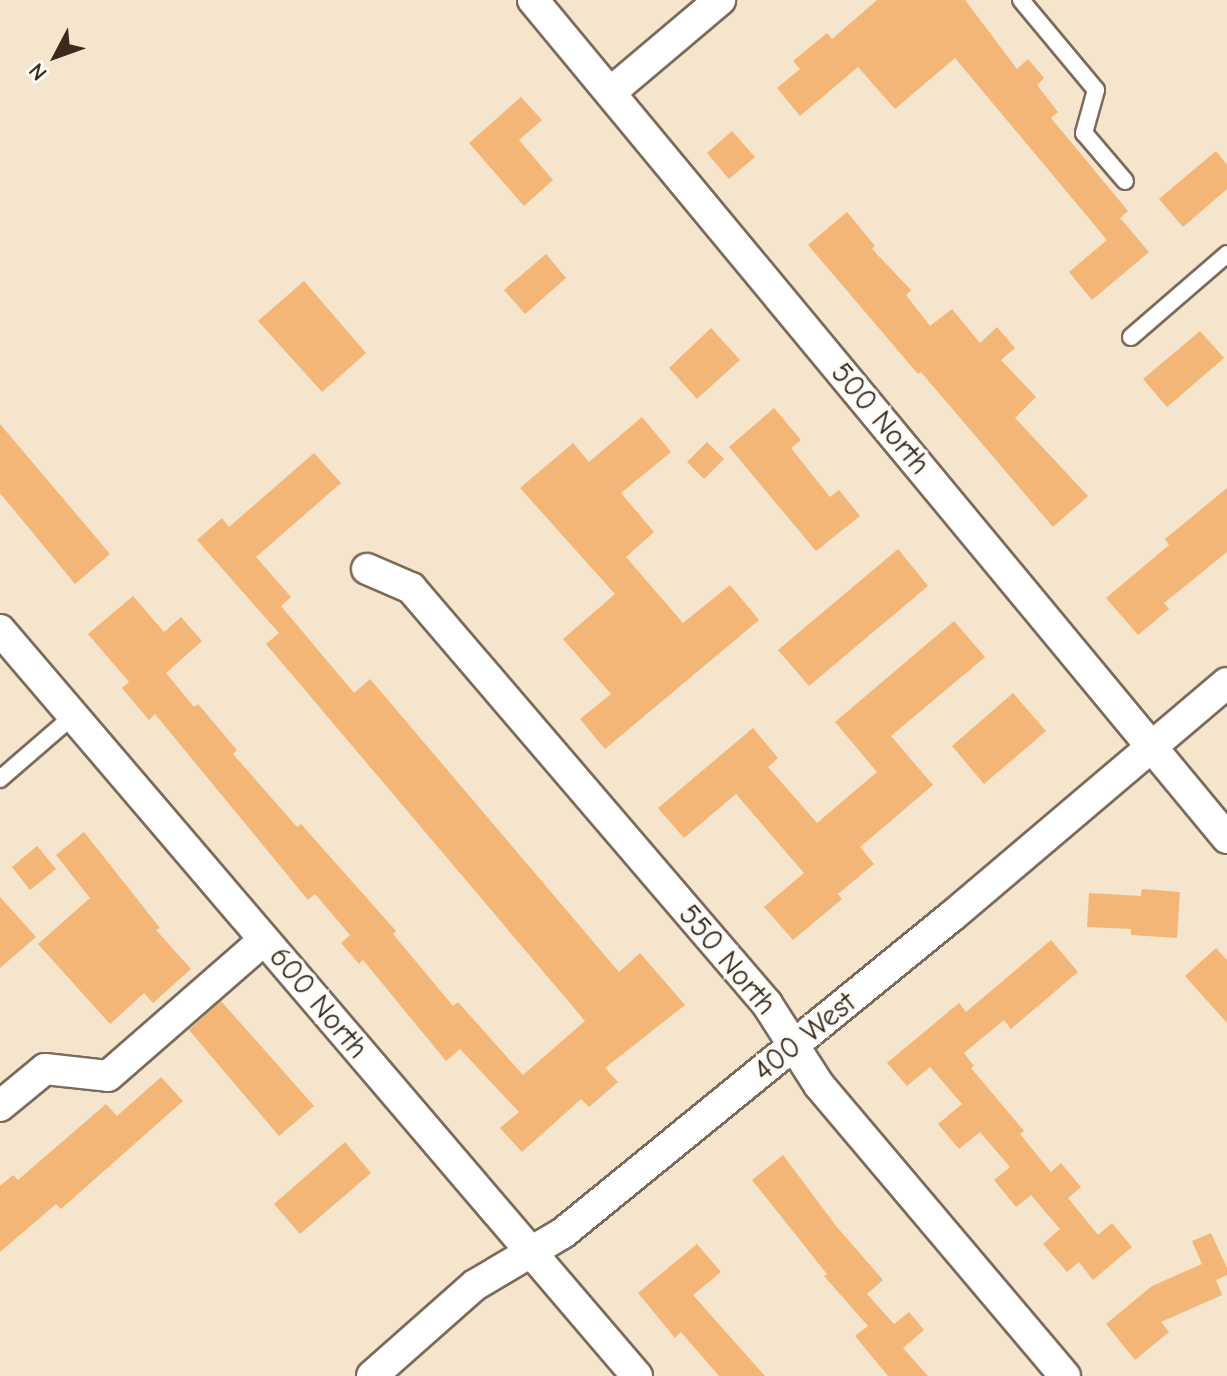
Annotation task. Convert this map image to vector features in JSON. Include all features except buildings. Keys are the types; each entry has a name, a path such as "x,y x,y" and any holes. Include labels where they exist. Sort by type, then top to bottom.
{"street":[{"name":"500 North","path":"533,0 1227,838"},
{"path":"611,92 720,0"},
{"name":"550 North","path":"367,569 411,588 767,1004 819,1085 1065,1376"},
{"name":"600 North","path":"2,636 637,1376"},
{"name":"400 West","path":"372,1376 475,1285 554,1241 795,1046 1227,683"},
{"path":"0,1106 45,1069 108,1076 264,940"}],"lane":[{"path":"1021,0 1096,90 1084,133 1125,181"},
{"path":"1131,337 1227,254"},
{"path":"0,779 73,716"}]}
